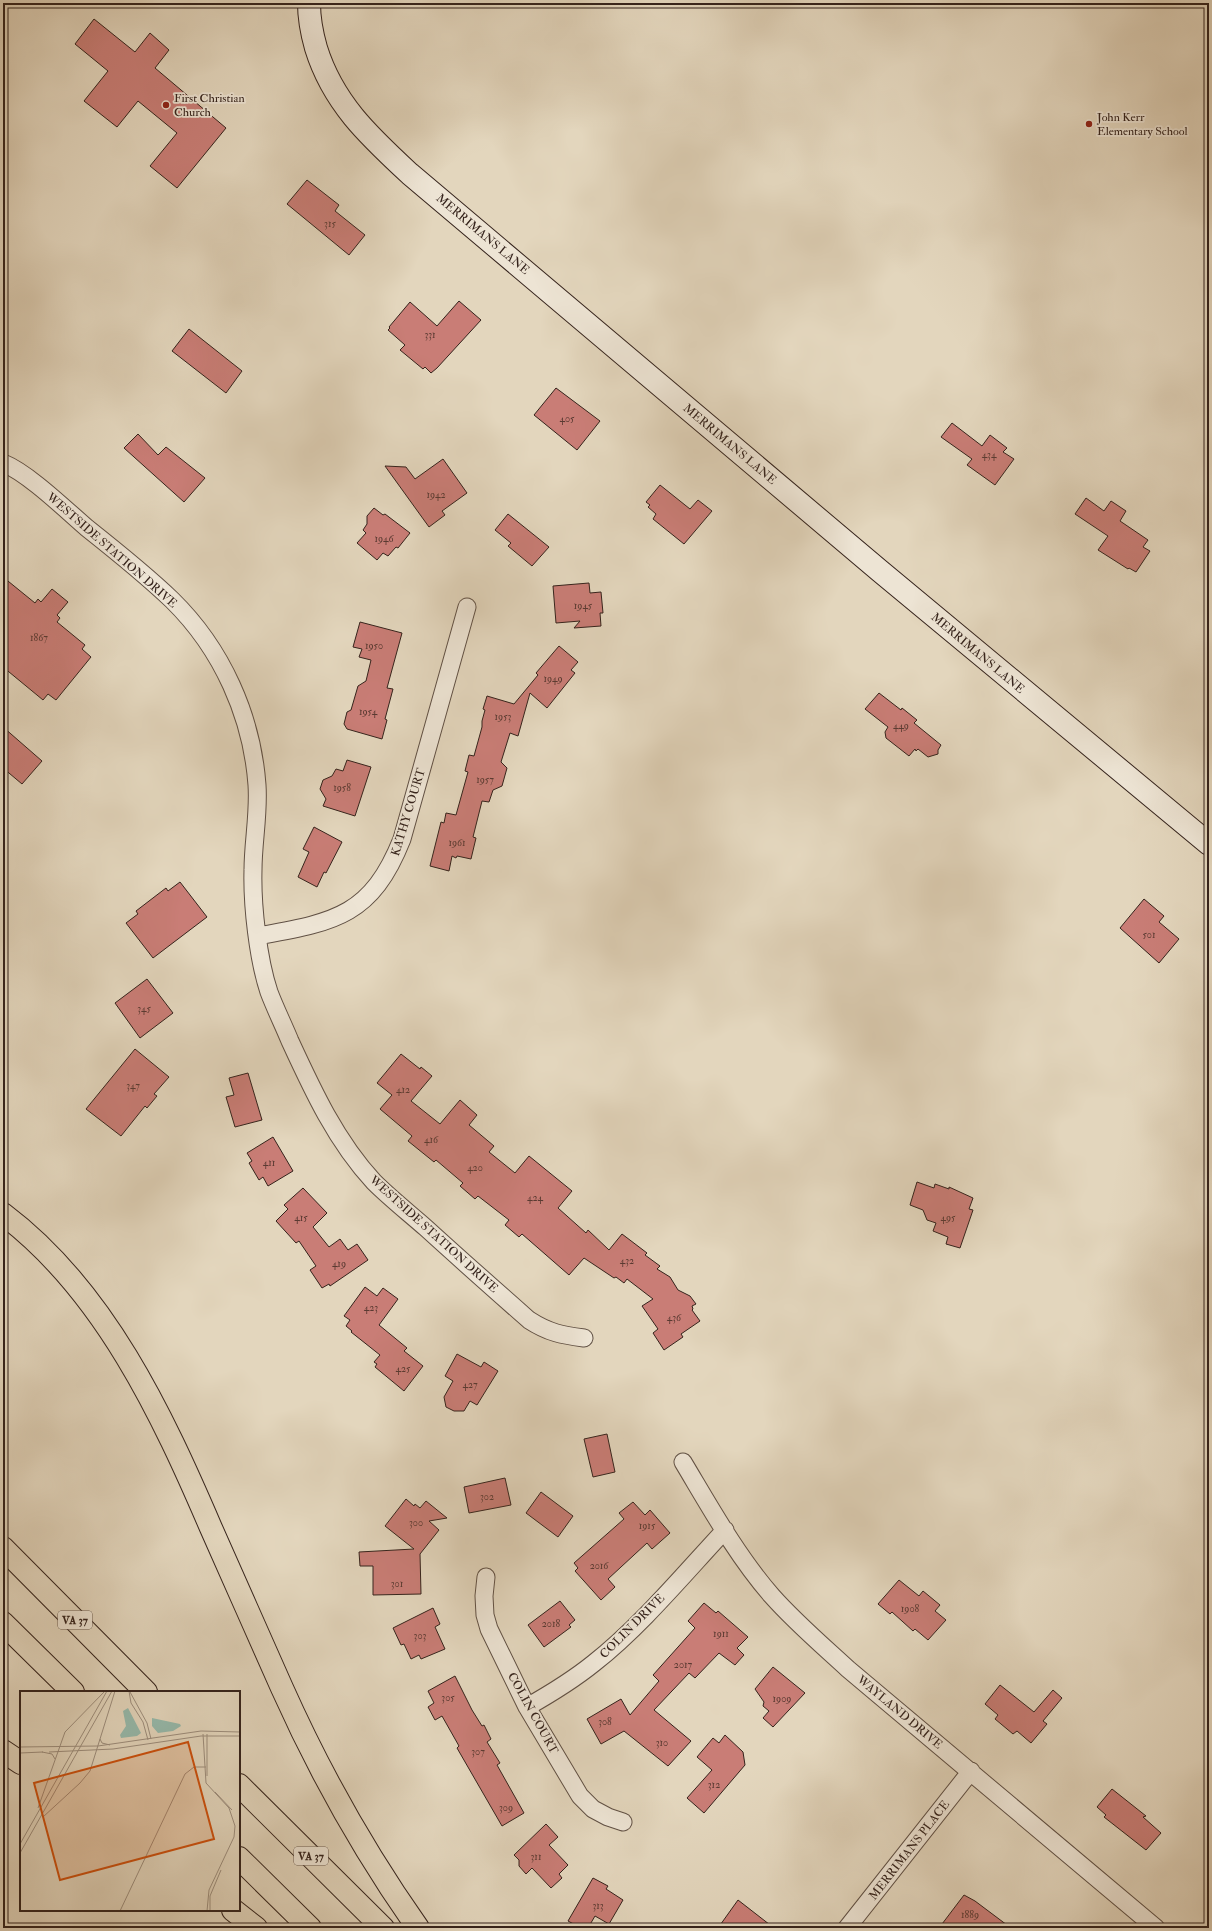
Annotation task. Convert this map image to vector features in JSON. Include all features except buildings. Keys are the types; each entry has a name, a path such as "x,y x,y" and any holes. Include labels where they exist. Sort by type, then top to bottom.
{"highway":[{"path":"3,1214 28,1233 53,1259 80,1291 102,1319 143,1385 182,1462 280,1684 328,1785 358,1838 418,1928"},
{"name":"VA 37","path":"3,1548 145,1691"},
{"path":"3,1623 71,1691"},
{"path":"3,1750 20,1762"},
{"name":"VA 37","path":"240,1785 383,1928"},
{"path":"240,1859 310,1928"},
{"path":"234,1911 256,1928"}],"main road":[{"name":"MERRIMANS LANE","path":"309,3 312,31 319,57 339,98 367,133 404,169 880,571 1209,844"}],"street":[{"name":"WESTSIDE STATION DRIVE","path":"3,463 12,466 116,551 174,601 197,628 222,667 242,708 253,754 257,786 253,871 258,936 269,991 311,1088 330,1124 354,1158 374,1182 529,1320 544,1330 557,1334 584,1338"},
{"name":"KATHY COURT","path":"258,936 306,927 344,914 358,905 383,877 393,860 402,838 467,607"},
{"name":"WAYLAND DRIVE","path":"683,1462 725,1530 771,1595 802,1627 848,1669 1156,1928"},
{"name":"COLIN DRIVE","path":"527,1707 558,1689 594,1663 628,1633 725,1530"},
{"name":"COLIN COURT","path":"486,1576 484,1596 485,1615 489,1629 527,1707 580,1796 593,1808 608,1818 623,1822"},
{"name":"MERRIMANS PLACE","path":"846,1928 971,1771"}],"place":[{"name":"First Christian Church","path":"166,105"},
{"name":"John Kerr Elementary School","path":"1089,124"}]}
